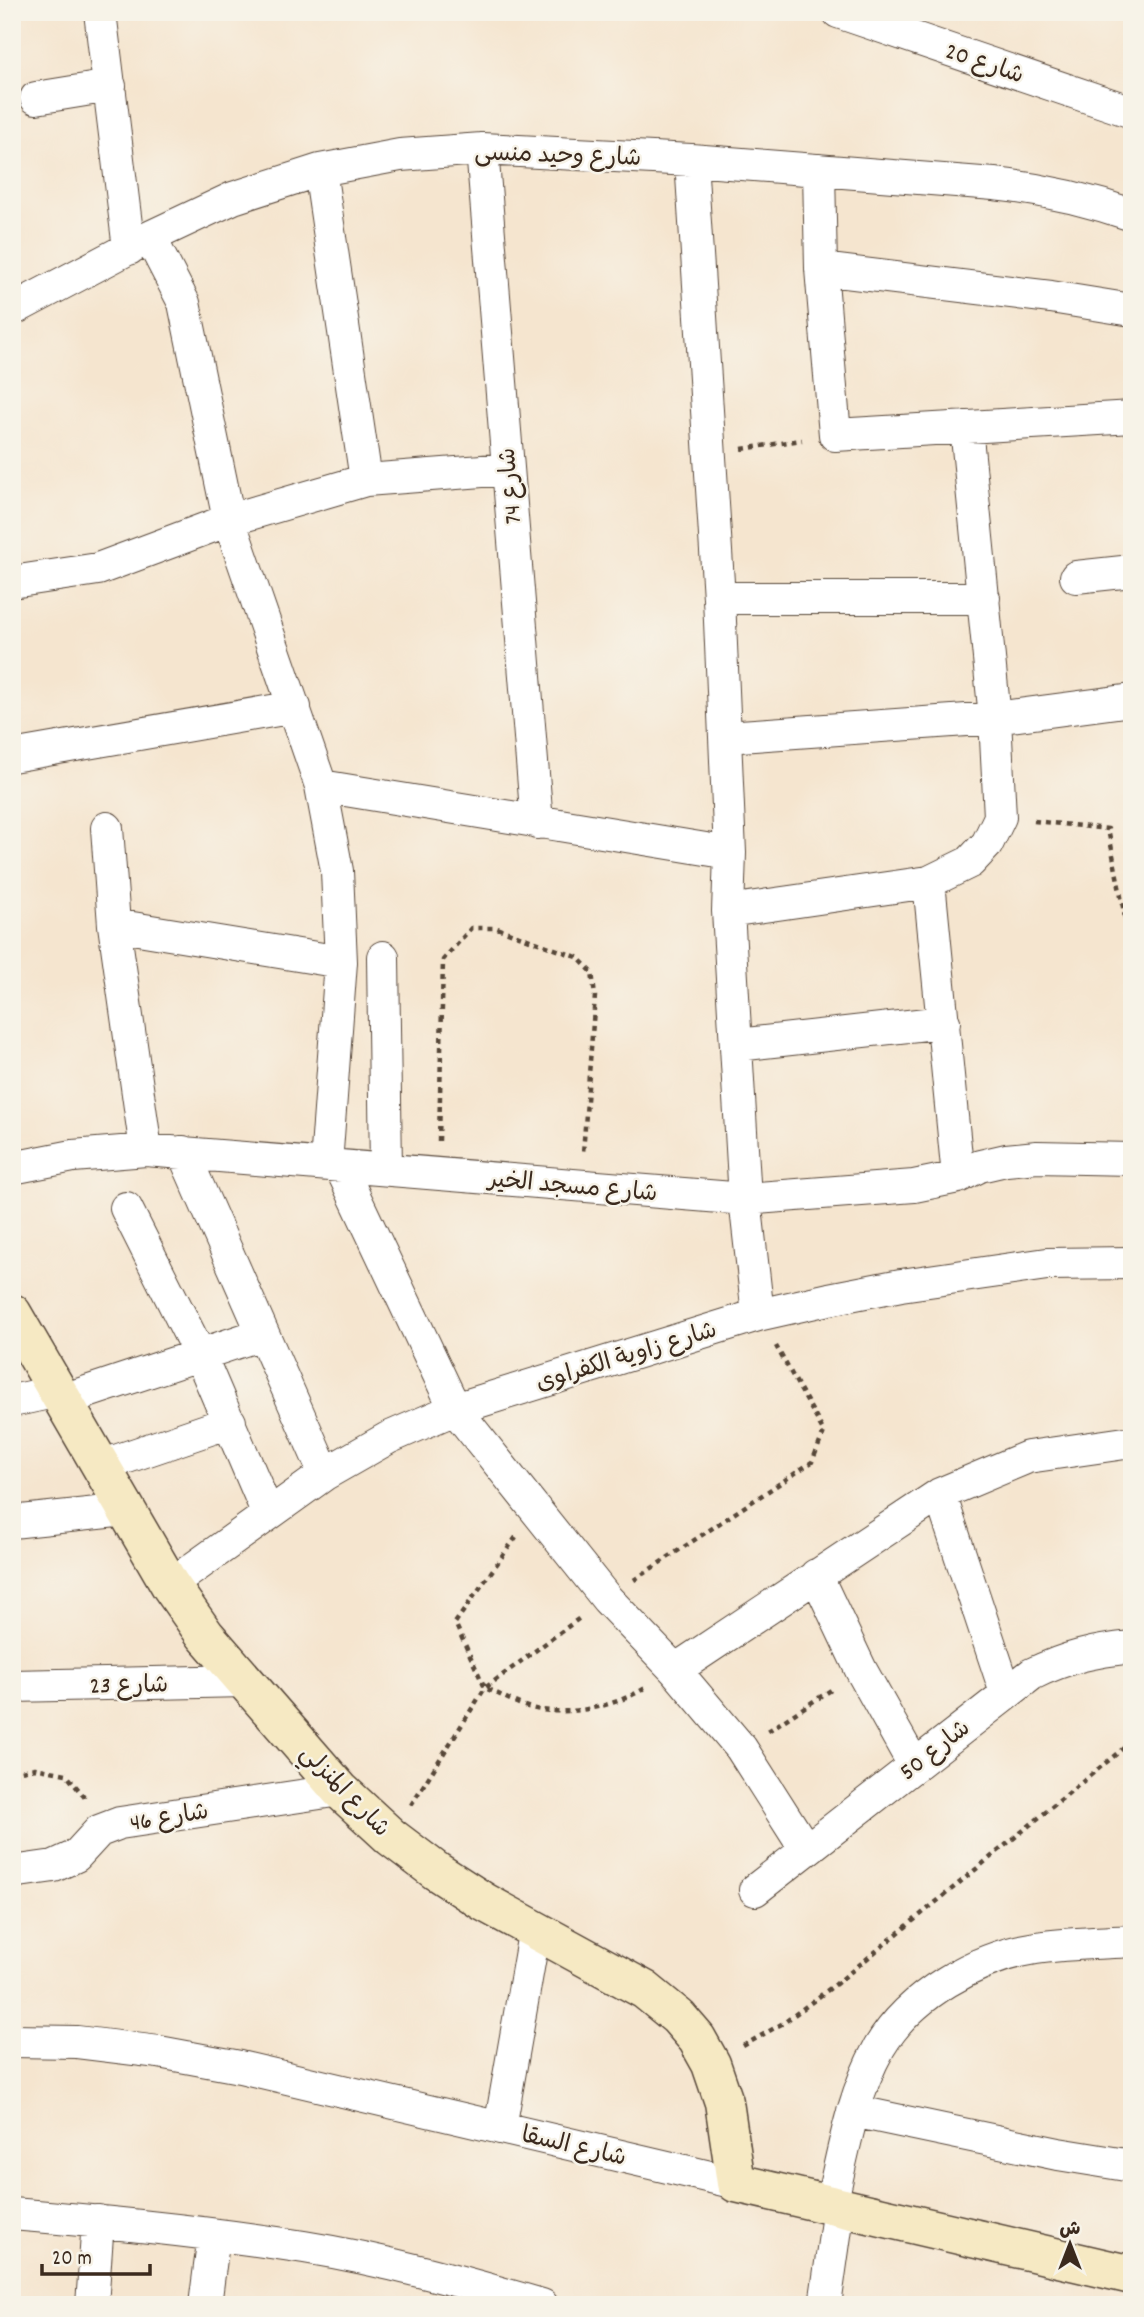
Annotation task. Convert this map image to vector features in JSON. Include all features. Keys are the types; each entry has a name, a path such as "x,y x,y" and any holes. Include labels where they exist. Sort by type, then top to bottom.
{"street":[{"path":"100,12 110,86 139,243 184,303 229,520 321,786 337,871 341,962 333,1165 455,1409 607,1599 675,1670 741,1748 806,1850"},
{"name":"شارع 20","path":"838,12 1132,112"},
{"path":"36,98 110,86"},
{"name":"شارع وحيد منسى","path":"12,310 139,243 233,198 320,170 400,155 482,149 819,170 1041,189 1132,215"},
{"name":"شارع 74","path":"482,149 537,823"},
{"path":"691,160 726,737 730,853 728,911 746,1199 758,1315"},
{"path":"320,170 366,480"},
{"path":"819,170 821,269 835,435 1132,417"},
{"path":"821,269 1051,297 1132,310"},
{"path":"728,911 929,882 970,862 987,844 1000,817 995,719 966,427"},
{"path":"12,582 98,569 229,520 366,480 508,469"},
{"path":"1076,577 1132,571"},
{"path":"719,598 984,598"},
{"path":"726,737 995,719 1132,700"},
{"path":"12,756 295,707"},
{"path":"321,786 730,853"},
{"path":"107,828 114,925 146,1150"},
{"path":"929,882 958,1177"},
{"path":"114,925 341,962"},
{"path":"383,957 386,1169"},
{"path":"738,1045 944,1022"},
{"name":"شارع مسجد الخير","path":"12,1168 73,1156 146,1150 746,1199 914,1186 958,1177 980,1166 1006,1160 1037,1157 1132,1159"},
{"path":"183,1152 325,1474"},
{"path":"126,1208 200,1355 268,1514"},
{"name":"شارع زاوية الكفراوى","path":"170,1585 325,1474 388,1438 455,1409 758,1315 877,1289 1047,1264 1132,1263"},
{"name":"شارع المنزلي","path":"12,1313 170,1585 205,1635 340,1790 391,1837 446,1878 484,1902 645,1990 678,2017 711,2064 724,2102 736,2183"},
{"path":"12,1401 60,1396 262,1334"},
{"path":"101,1466 230,1422"},
{"path":"675,1670 940,1494 1028,1457 1132,1442"},
{"path":"940,1494 1006,1693"},
{"path":"12,1522 126,1510"},
{"path":"816,1575 861,1670 914,1765"},
{"name":"شارع 50","path":"755,1890 1032,1674 1061,1660 1092,1651 1132,1647"},
{"name":"شارع 23","path":"12,1686 246,1681"},
{"name":"شارع 46","path":"12,1872 54,1866 76,1856 99,1831 120,1823 340,1790"},
{"path":"500,2128 535,1928"},
{"path":"825,2305 835,2206 853,2111 879,2048 901,2018 945,1981 984,1961 1035,1948 1132,1941"},
{"name":"شارع السقا","path":"12,2041 77,2042 159,2052 240,2067 1132,2275"},
{"path":"853,2111 1058,2154 1132,2165"},
{"path":"12,2214 98,2221 305,2247 386,2264 542,2305"},
{"path":"92,2305 98,2221"},
{"path":"205,2305 214,2235"}],"path":[{"path":"710,454 835,435"},
{"path":"1000,817 1108,829 1132,954"},
{"path":"438,1173 443,960 471,928 497,928 578,957 592,972 595,996 580,1185"},
{"path":"391,1837 485,1688 607,1599 812,1462 824,1432 758,1315"},
{"path":"534,1510 455,1623 485,1688 530,1708 569,1713 630,1698 675,1670"},
{"path":"741,1748 861,1670"},
{"path":"711,2064 785,2022 836,1984 1125,1747 1132,1769"},
{"path":"12,1773 35,1768 66,1774 93,1809 99,1831"}]}
